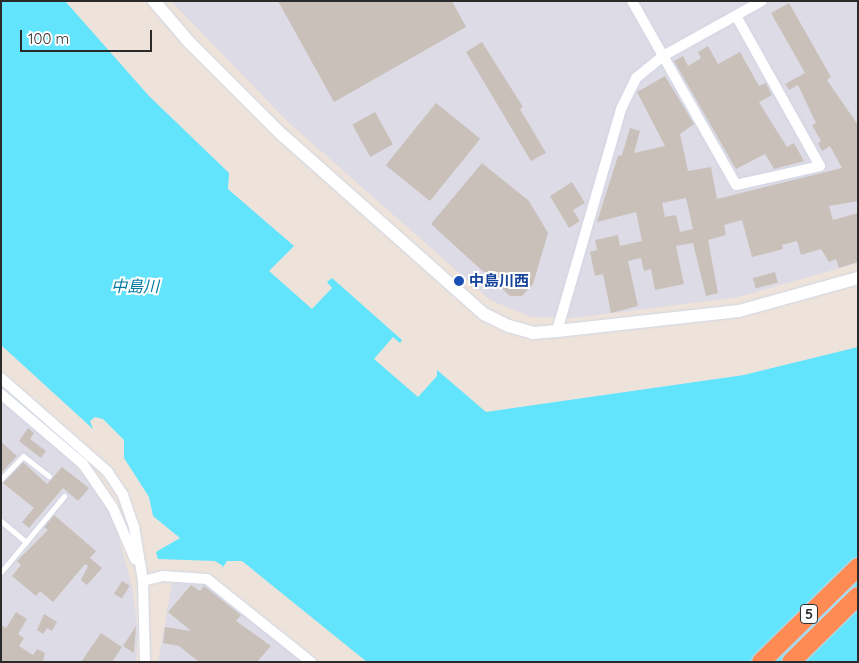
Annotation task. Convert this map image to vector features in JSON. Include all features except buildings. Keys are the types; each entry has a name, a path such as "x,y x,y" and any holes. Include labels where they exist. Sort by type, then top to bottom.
{"highway":[{"name":"5","path":"761,662 858,568"},
{"name":"5","path":"791,662 858,596"}],"street":[{"path":"154,1 189,42 279,132 484,314 523,331 557,331 739,311 858,278"},
{"path":"632,1 736,185 820,166 736,16"},
{"path":"557,331 627,92 642,72 662,56 762,1"},
{"path":"1,378 107,471 123,496 134,527 143,581 145,662"},
{"path":"1,394 83,464 113,508 143,581"},
{"path":"143,581 163,576 206,579 311,662"}],"lane":[{"path":"1,479 23,456 49,476"},
{"path":"1,572 64,496"},
{"path":"1,522 26,542"}],"shaded area":[{"path":"171,1 858,1 858,263 738,297 575,318 531,317 490,300 289,123"},
{"path":"1,400 72,461 103,500 115,524 132,586 138,632 136,662 1,662"},
{"path":"186,580 207,582 310,662 158,662 172,583"}],"water":[{"name":"中島川","path":"1,1 65,1 149,96 229,173 228,189 294,246 269,271 312,309 332,288 327,282 332,278 402,340 400,343 393,337 374,359 418,397 437,376 437,370 486,412 744,375 858,347 858,662 367,662 242,561 227,561 221,570 223,566 215,561 158,559 156,552 180,538 153,516 149,497 124,458 124,440 103,419 95,417 90,421 93,429 1,345"}],"place":[{"name":"中島川西","path":"459,281"}]}
